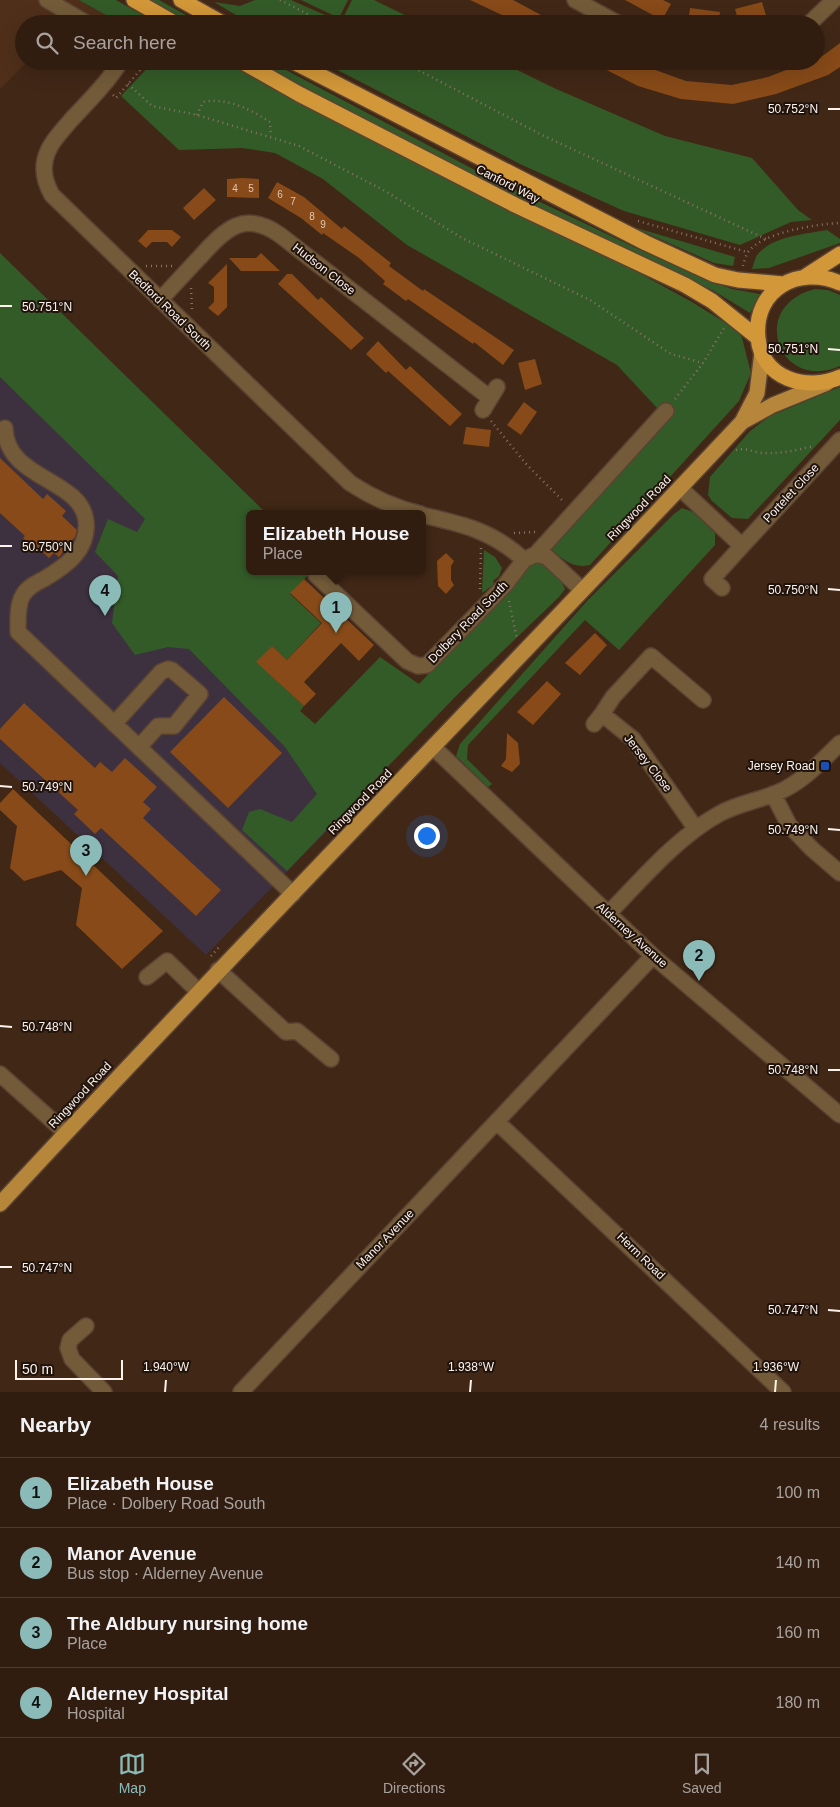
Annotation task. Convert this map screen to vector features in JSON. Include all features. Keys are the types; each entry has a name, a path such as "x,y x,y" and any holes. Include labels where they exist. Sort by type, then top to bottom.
{"highway":[{"path":"134,0 160,15"},
{"path":"180,0 208,15"},
{"name":"Canford Way","path":"257,70 299,94 515,205 685,285 712,300 760,345 773,368 788,380 807,385 833,380"},
{"name":"Canford Way","path":"310,70 646,243 715,274 738,280 783,284"},
{"path":"760,345 759,317 768,298 783,284 806,276 840,254"},
{"path":"806,276 825,276 840,283"}],"main road":[{"name":"Ringwood Road","path":"0,1204 198,991 293,894 581,589 742,422 757,394 760,345"},
{"name":"Ringwood Road","path":"742,422 773,405 833,380"}],"street":[{"path":"47,0 73,15"},
{"path":"575,0 602,15"},
{"path":"818,15 834,0"},
{"name":"Bedford Road South","path":"114,70 48,150 43,172 46,184 60,204 350,483 375,499 403,510"},
{"name":"Hudson Close","path":"160,300 224,232 239,224 260,224 280,235 490,398"},
{"name":"Dolbery Road South","path":"316,575 407,661 418,666 427,665 551,536 666,411"},
{"path":"5,428 5,438 12,453 25,467 70,496 83,510 86,521 85,540 73,558 62,568 31,586 23,594 20,603 18,632 293,894"},
{"name":"Portelet Close","path":"717,583 742,546 840,440"},
{"path":"680,488 742,546"},
{"name":"Bedford Road South","path":"426,515 482,530 530,557 547,557 581,589"},
{"name":"Jersey Close","path":"696,829 633,739 598,719 613,697 651,656 703,700"},
{"path":"114,724 161,672 168,669 172,670 200,694 174,726 158,726 139,747"},
{"path":"608,914 659,861 696,829 720,813 787,788 840,744"},
{"name":"Alderney Avenue","path":"433,747 653,956 840,1115"},
{"path":"773,794 789,825 812,849 840,873"},
{"name":"Manor Avenue","path":"240,1392 653,956"},
{"path":"147,977 167,961 198,991"},
{"path":"218,970 286,1032 297,1031 331,1059"},
{"path":"0,1074 66,1133"},
{"name":"Herm Road","path":"497,1122 783,1392"},
{"path":"86,1326 70,1340 68,1348 72,1359 104,1392"}],"path":[{"path":"280,0 309,15"},
{"path":"103,85 116,98 140,70"},
{"path":"418,70 542,135 766,239"},
{"path":"128,84 152,106 197,115 299,146 385,191 462,238 590,300 671,354 703,363"},
{"path":"197,115 203,102 216,99 253,111 270,122 271,137"},
{"path":"743,267 748,252 766,239 792,230 840,223"},
{"path":"666,411 703,363 724,328"},
{"path":"490,398 490,420 527,465 574,511"},
{"path":"728,452 742,448 762,453 793,452 816,445"},
{"path":"482,530 480,600 484,606"},
{"path":"501,541 508,533 543,532 551,536"}],"shaded area":[{"path":"0,0 79,0 106,15 15,15 15,70 19,70 0,89"},
{"path":"0,253 263,510 246,510 247,575 194,633 354,803 206,955 0,763"}],"green space":[{"path":"79,0 116,0 142,15 106,15"},
{"path":"146,0 159,0 186,15 172,15"},
{"path":"255,0 291,0 325,15 236,15 214,2 240,6"},
{"path":"301,0 348,0 340,15 333,15"},
{"path":"352,0 374,0 405,15 344,15"},
{"path":"146,70 242,70 294,100 515,205 692,302 737,330 742,338 751,373 739,401 590,565 579,566 569,563 551,549 551,544 673,412 663,403 658,409 617,365 407,245 323,179 275,153 242,148 179,150 121,96"},
{"path":"272,70 286,70 488,177 642,251 707,280 732,289 760,294 750,313 714,291 518,201"},
{"path":"337,70 517,70 665,136 752,158 798,210 812,220 791,222 740,245 624,211 520,164"},
{"path":"633,227 735,257 733,266 714,263"},
{"path":"827,230 840,239 840,243 769,268 752,269 757,255 772,243 790,237"},
{"path":"0,253 263,510 246,510 246,575 308,575 290,594 321,623 287,660 272,646 257,662 304,706 300,711 315,724 380,657 419,684 534,562 553,571 565,589 559,597 457,695 287,871 242,830 249,812 260,809 292,822 317,794 285,747 189,649 168,647 135,655 112,623 118,576 95,552 108,519 137,532 145,519 0,377"},
{"path":"815,289 828,290 840,295 840,366 819,371 801,368 787,358 779,344 777,328 782,312 794,298"},
{"path":"840,387 840,420 748,519 732,518 712,501 708,495 710,477 750,431 770,416"},
{"path":"682,508 693,512 715,533 715,545 619,650 585,620 468,745 467,759 492,784 488,787 456,756 460,744 587,601"},
{"path":"484,550 495,557 502,568 499,576 493,581 494,584 482,593"}],"building":[{"path":"470,0 513,0 541,15 502,15"},
{"path":"625,0 663,0 671,4 665,15 653,15"},
{"path":"762,2 766,15 737,15 735,9"},
{"path":"690,8 720,12 720,15 689,15"},
{"path":"840,43 840,67 828,75 776,94 733,104 681,99 638,86 607,70 655,70 686,81 732,85 768,77 786,70 825,70 825,54"},
{"path":"227,179 259,179 259,198 227,197"},
{"path":"277,182 304,197 342,229 344,226 391,263 389,266 423,291 424,289 514,350 503,365 474,342 473,344 408,299 406,301 383,284 385,281 359,258 268,198"},
{"path":"204,188 216,200 194,220 183,208"},
{"path":"148,230 172,230 181,237 172,247 167,242 152,242 146,248 138,241"},
{"path":"261,253 280,271 241,271 229,258 256,258"},
{"path":"227,264 227,307 218,316 208,308 214,302 214,287 208,283"},
{"path":"287,274 292,274 318,300 321,297 364,338 351,350 278,284"},
{"path":"378,341 406,370 410,366 462,414 450,426 366,354"},
{"path":"535,359 542,384 525,390 518,363"},
{"path":"524,402 537,412 521,435 507,425"},
{"path":"466,427 491,430 489,447 463,444"},
{"path":"0,458 43,499 47,494 66,511 62,516 77,530 75,537 59,557 54,553 49,558 38,548 37,551 23,538 25,536 0,513"},
{"path":"446,553 454,561 451,566 451,580 454,585 446,594 438,586 437,561"},
{"path":"304,579 374,645 359,661 341,643 304,682 316,694 304,706 256,662 272,646 287,660 322,623 290,593"},
{"path":"595,633 607,645 580,675 565,663"},
{"path":"547,681 561,694 533,725 517,712"},
{"path":"224,697 282,753 228,808 170,752"},
{"path":"24,703 95,768 100,762 112,772 125,758 157,787 143,802 151,809 143,818 221,890 196,916 101,828 95,834 74,814 78,810 0,739 0,729"},
{"path":"507,733 518,743 520,764 512,772 501,766 506,759"},
{"path":"13,789 163,931 122,969 76,925 82,888 61,870 24,881 10,868 17,826 0,810 0,803"}],"place":[{"name":"Alderney Hospital","path":"105,616"},
{"name":"Elizabeth House","path":"336,633"},
{"name":"Jersey Road","path":"825,766"},
{"name":"The Aldbury nursing home","path":"86,876"},
{"name":"Manor Avenue","path":"699,981"}]}
